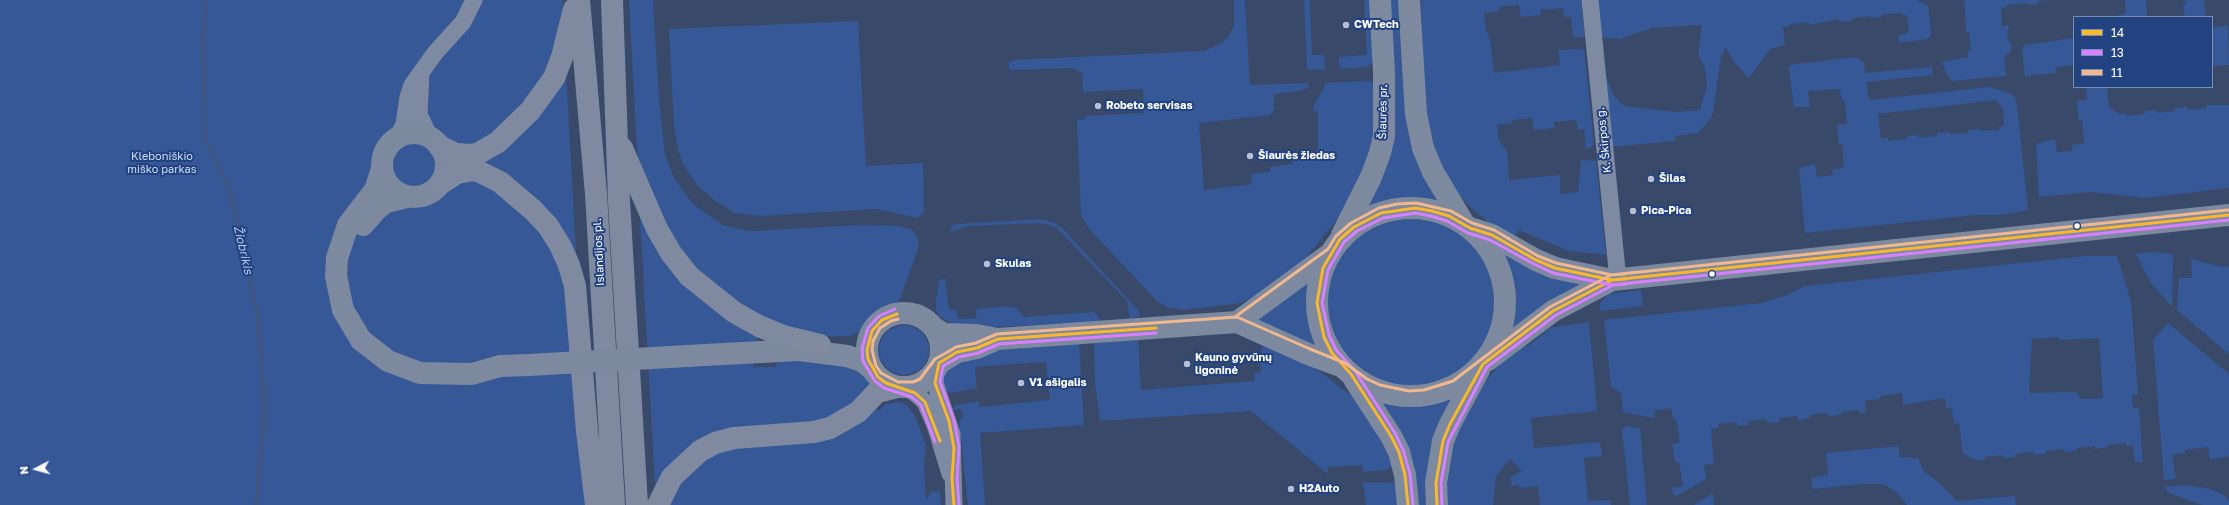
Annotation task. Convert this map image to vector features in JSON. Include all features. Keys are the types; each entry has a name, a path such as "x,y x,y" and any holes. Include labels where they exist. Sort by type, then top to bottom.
{"highway":[{"path":"434,142 456,154 472,155 479,153 498,142 530,111 544,94 562,57 572,20 575,0"},
{"name":"Islandijos pl.","path":"579,0 596,194 614,505"},
{"name":"Islandijos pl.","path":"612,0 617,138 637,505"},
{"path":"617,138 657,229 671,253 689,276 734,312 759,326 809,347"},
{"path":"440,184 457,173 465,171 480,172 487,175 500,182 533,210 548,226 560,245 569,265 575,286 587,431 596,505"},
{"path":"658,505 672,477 700,451 715,443 734,438 814,432 830,428 842,423 858,412 877,392 901,387"}],"main road":[{"name":"Šiaurės pr.","path":"1347,371 1329,348 1319,320 1319,285 1323,268 1336,246 1371,177 1380,153 1384,136 1384,86 1380,0"},
{"path":"1409,0 1416,114 1423,148 1433,172 1467,226 1484,242 1495,259 1502,278 1505,301 1503,322 1495,344 1450,424 1443,441 1436,483 1438,505"},
{"path":"500,366 472,374 420,373 403,368 383,358 361,340 351,326 343,310 338,293 337,258 348,225 375,190 382,169 385,152 397,138 413,133 434,142 444,155 445,165 440,184 424,195 407,196 386,202 377,209 359,232 353,246 349,276 351,291 362,320 382,343 410,358 424,361 471,362 500,366 529,365 704,355 809,347 862,339 882,320 889,316 905,313 922,317 934,328 944,334 976,335 998,339 1237,322 1347,371 1378,390 1409,396 1440,391 1455,385 1553,311 1615,280"},
{"path":"382,169 385,179 390,187 407,196"},
{"path":"1237,322 1336,246 1365,220 1381,213 1398,209 1415,208 1432,211 1492,236 1554,268 1615,280 2229,215"},
{"path":"934,328 941,345 937,367"},
{"path":"871,368 867,350 872,331"},
{"path":"809,347 862,361 886,383 901,387 923,383 937,367 957,352 977,348 998,339"},
{"path":"1347,371 1391,436 1399,452 1405,475 1408,505"}],"street":[{"path":"397,138 404,124 408,97 412,85 435,53 463,22 474,0"},
{"name":"K. Škirpos g.","path":"1590,0 1615,280"},
{"path":"421,73 419,114 434,142"},
{"path":"937,367 935,383 952,434 954,448 952,480 954,505"},
{"path":"901,387 915,393 928,408 935,425 952,480"}],"green space":[{"name":"Kleboniškio miško parkas","path":"0,0 562,0 590,505 0,505"},
{"path":"629,0 653,0 659,100 665,154 674,178 692,203 722,225 749,231 863,225 897,226 912,230 916,235 919,246 900,299 894,306 885,309 874,316 859,332 849,336 824,336 791,331 730,301 677,249 643,182 637,151"},
{"path":"1234,0 1245,0 1250,85 1308,83 1309,87 1299,91 1274,94 1274,110 1270,115 1199,123 1204,190 1252,184 1251,174 1270,172 1270,167 1293,164 1292,160 1311,159 1318,148 1318,111 1313,111 1313,108 1326,83 1368,81 1373,83 1375,87 1375,149 1343,212 1302,263 1266,292 1241,303 1184,310 1168,308 1157,301 1089,229 1081,215 1077,120 1085,119 1086,116 1144,113 1143,89 1083,92 1082,73 1072,68 1009,70 1009,62 1014,60 1203,51 1218,45 1228,38 1234,25"},
{"path":"1304,0 1310,0 1312,55 1324,55 1325,69 1307,70"},
{"path":"1364,0 1371,0 1374,60 1368,67 1342,69 1339,64 1339,57 1367,55"},
{"path":"1387,0 1401,0 1407,95 1448,206 1404,200 1388,203 1362,213 1384,165"},
{"path":"1421,0 1581,0 1585,37 1573,37 1571,17 1564,17 1563,8 1541,10 1541,15 1521,17 1519,5 1499,7 1499,11 1484,13 1486,29 1490,41 1494,73 1560,65 1558,50 1584,49 1594,144 1592,147 1586,149 1584,129 1578,130 1576,120 1554,122 1554,128 1534,130 1532,118 1512,120 1513,123 1497,125 1499,141 1507,151 1509,180 1560,175 1560,194 1578,192 1581,160 1596,161 1606,255 1569,251 1519,230 1514,237 1496,229 1464,201 1449,184 1425,125"},
{"path":"1595,0 1916,0 1928,5 1931,34 1928,39 1899,43 1898,36 1909,32 1907,15 1901,15 1901,13 1882,14 1882,17 1870,18 1870,16 1852,18 1852,21 1840,22 1839,19 1809,25 1809,22 1790,24 1790,26 1783,27 1785,45 1770,49 1749,78 1735,63 1726,48 1721,56 1713,113 1710,120 1698,133 1675,136 1676,141 1610,147 1600,59 1613,95 1624,106 1677,112 1700,110 1707,86 1705,68 1698,54 1702,25 1652,28 1620,39 1599,37"},
{"path":"1962,0 2052,0 2038,1 2038,4 2027,5 2026,3 2007,5 2007,7 2001,8 2002,26 2009,25 2007,37 2012,47 2010,53 2004,56 2006,76 1952,81 1946,73 1942,62 1968,57 1968,51 1971,50 1969,32 1966,32 1965,2"},
{"path":"2125,0 2146,0 2147,16 2117,16 2126,13"},
{"path":"2185,0 2204,0 2206,16 2185,16 2183,5 2186,4"},
{"path":"858,21 866,166 923,163 924,213 917,218 877,209 761,216 735,213 714,200 697,185 683,164 678,150 674,125 669,29"},
{"path":"2228,25 2229,65 2213,66 2213,28"},
{"path":"2073,38 2073,65 2056,67 2055,73 2025,76 2022,48 2024,45"},
{"path":"1853,57 1858,58 1864,63 1865,73 1932,67 1933,75 1866,82 1869,100 1989,87 2009,93 2015,97 2017,105 2028,210 2000,215 1975,215 1805,233 1799,168 1815,164 1817,177 1833,175 1832,169 1844,168 1842,144 1839,144 1837,125 1847,124 1845,101 1842,101 1840,89 1808,91 1810,107 1794,107 1789,69 1790,65","holes":["1996,100 2003,109 2004,126 1999,127 1999,130 1980,131 1980,129 1968,130 1968,133 1937,133 1937,136 1919,138 1918,135 1907,136 1907,139 1888,141 1888,138 1881,138 1878,114"]},
{"path":"2086,88 2107,88 2109,107 2119,114 2126,113 2126,116 2145,114 2145,111 2156,110 2157,113 2175,111 2175,108 2187,107 2188,110 2206,108 2206,105 2229,105 2229,188 2145,198 2091,192 2039,197 2036,144 2055,139 2057,152 2072,151 2072,145 2084,143 2082,120 2079,120 2077,101 2087,100"},
{"path":"1403,217 1419,217 1444,223 1465,236 1477,248 1490,269 1496,294 1496,310 1490,335 1477,356 1465,368 1444,381 1419,387 1403,387 1378,381 1357,368 1345,356 1332,335 1326,310 1326,294 1332,269 1345,248 1357,236 1378,223"},
{"path":"645,218 758,337 756,342 751,342 754,367 776,367 777,360 851,363 873,383 860,400 823,423 735,430 659,484 655,485 640,219"},
{"path":"1041,219 1053,222 1062,228 1138,310 1140,316 1130,319 1127,301 1058,229 1050,225 1040,223 968,226 950,232 952,225 958,224"},
{"path":"1501,250 1583,285 1507,343 1512,328 1514,302 1510,273"},
{"path":"2154,252 2173,254 2172,307 2150,282 2136,254"},
{"path":"2086,256 2117,256 2131,302 2138,394 2132,395 2133,408 2139,408 2143,462 2135,462 2133,445 2126,446 2126,443 2108,445 2108,447 2095,449 2095,446 2077,448 2077,451 2064,452 2064,449 2046,451 2046,454 2034,455 2033,452 2015,454 2015,457 2004,458 2003,455 1985,457 1985,460 1978,461 1963,454 1959,423 1954,424 1952,408 1946,408 1945,398 1903,405 1902,393 1880,396 1880,399 1865,401 1866,413 1860,413 1859,410 1841,412 1841,415 1828,416 1828,413 1810,415 1810,418 1798,420 1797,416 1779,418 1779,422 1767,423 1767,419 1748,421 1749,425 1737,426 1737,422 1718,424 1718,428 1711,429 1714,464 1704,465 1706,479 1676,496 1673,494 1672,488 1683,486 1679,462 1675,462 1672,444 1680,442 1676,419 1673,420 1671,408 1654,411 1655,417 1653,418 1623,412 1621,393 1611,387 1604,320 1761,303 1782,297 1805,286","holes":["2059,337 2060,340 2099,338 2103,398 2080,399 2077,392 2029,393 2032,339"]},
{"path":"2191,259 2222,267 2229,266 2229,354 2177,310 2179,278 2192,278"},
{"path":"1311,278 1308,311 1317,349 1249,321"},
{"path":"945,279 949,310 956,310 959,319 976,318 977,309 1009,306 1016,308 1024,317 1094,312 1099,318 1099,322 970,328 952,324 939,316 936,310 939,280"},
{"path":"1641,290 1643,306 1600,311 1600,303 1609,294"},
{"path":"1589,322 1597,411 1531,418 1534,448 1600,442 1602,456 1584,458 1588,501 1611,500 1611,505 1540,505 1538,486 1519,488 1519,485 1512,486 1510,477 1522,471 1510,459 1496,476 1493,505 1445,505 1444,489 1455,431 1481,387 1513,348 1522,341 1527,347 1550,328"},
{"path":"2168,323 2229,374 2229,454 2228,457 2210,459 2208,447 2185,450 2185,453 2172,455 2176,479 2164,480 2153,340"},
{"path":"904,325 913,327 924,336 929,350 927,359 918,370 904,375 895,373 884,364 879,350 881,341 890,330"},
{"path":"1138,340 1141,390 1255,381 1254,373 1261,372 1260,358 1263,343 1315,368 1353,397 1369,417 1393,465 1387,470 1363,472 1362,465 1328,467 1328,474 1251,411 1100,421 1095,383 1094,343"},
{"path":"1079,343 1084,425 980,433 985,505 968,505 959,422 963,416 961,409 953,410 956,405 978,401 979,407 1050,400 1046,362 975,367 977,388 951,393 943,389 942,374 946,367 983,352"},
{"path":"1458,393 1430,505 1415,505 1375,399 1402,405 1416,405 1436,403"},
{"path":"898,402 907,405 915,416 926,446 924,466 926,499 932,492 940,491 941,505 665,505 674,485 717,450 874,406 879,411 885,404"},
{"path":"1626,426 1640,428 1647,505 1630,505 1622,430"},
{"path":"1899,446 1899,457 1918,458 1924,472 1937,481 1957,501 2015,496 2016,505 1907,505 1897,493 1883,484 1863,484 1813,489 1811,478 1828,475 1826,453"},
{"path":"1393,482 1397,485 1401,505 1366,505 1363,483"},
{"path":"2187,485 2210,489 2224,495 2229,501 2229,505 2202,505 2169,493 2164,487"},
{"path":"1713,493 1714,505 1694,505"}],"waterway":[{"name":"Žiobrikis","path":"206,0 203,37 205,138 230,190 258,315 265,411 256,505"}],"transit line":[{"name":"11","path":"1208,319 1235,317 1328,249 1336,236 1351,223 1379,208 1397,204 1416,203 1451,211 1472,223 1494,230 1538,256 1556,263 1612,275 1625,274"},
{"name":"14","path":"1408,505 1405,475 1399,452 1391,436 1351,374 1332,353 1324,337 1317,303 1323,268 1340,239 1354,227 1381,213 1415,208 1432,211 1449,216 1470,228 1492,235 1536,260 1555,268 1612,280 2229,215"},
{"name":"11","path":"898,319 891,321 880,328 873,341 872,350 876,366 881,373 898,382 913,382 920,379 935,359 956,347 976,343 997,334 1237,317 1345,363 1367,379 1380,385 1409,391 1424,390 1453,381 1550,307 1611,275 2228,210"},
{"name":"13","path":"1413,505 1410,474 1403,450 1395,433 1355,371 1336,350 1329,335 1322,303 1328,270 1344,242 1357,231 1383,218 1415,213 1431,216 1447,221 1468,233 1490,240 1553,273 1612,285 2229,220"},
{"name":"14","path":"1437,505 1436,483 1443,441 1450,424 1483,364 1553,311 1612,280 1626,279"},
{"name":"13","path":"1442,505 1441,483 1448,442 1487,367 1556,315 1613,285 1626,284"},
{"name":"13","path":"895,309 879,316 868,328 862,349 863,361 875,381 884,388 912,397 921,405 935,442"},
{"name":"14","path":"897,314 882,320 872,331 867,350 868,359 878,377 886,383 915,393 925,402 940,441"},
{"name":"14","path":"954,505 952,479 954,448 949,421 935,383 939,363 957,352 977,348 998,339 1156,328"},
{"name":"13","path":"959,505 957,479 959,447 954,420 940,382 943,366 959,357 978,353 999,344 1156,333"}],"place":[{"name":"CWTech","path":"1346,25"},
{"name":"Robeto servisas","path":"1098,106"},
{"name":"Šiaurės žiedas","path":"1250,156"},
{"name":"Šilas","path":"1651,179"},
{"name":"Pica-Pica","path":"1633,211"},
{"name":"Skulas","path":"987,264"},
{"name":"Kauno gyvūnų ligoninė","path":"1187,364"},
{"name":"V1 ašigalis","path":"1021,383"},
{"name":"H2Auto","path":"1291,489"}]}
